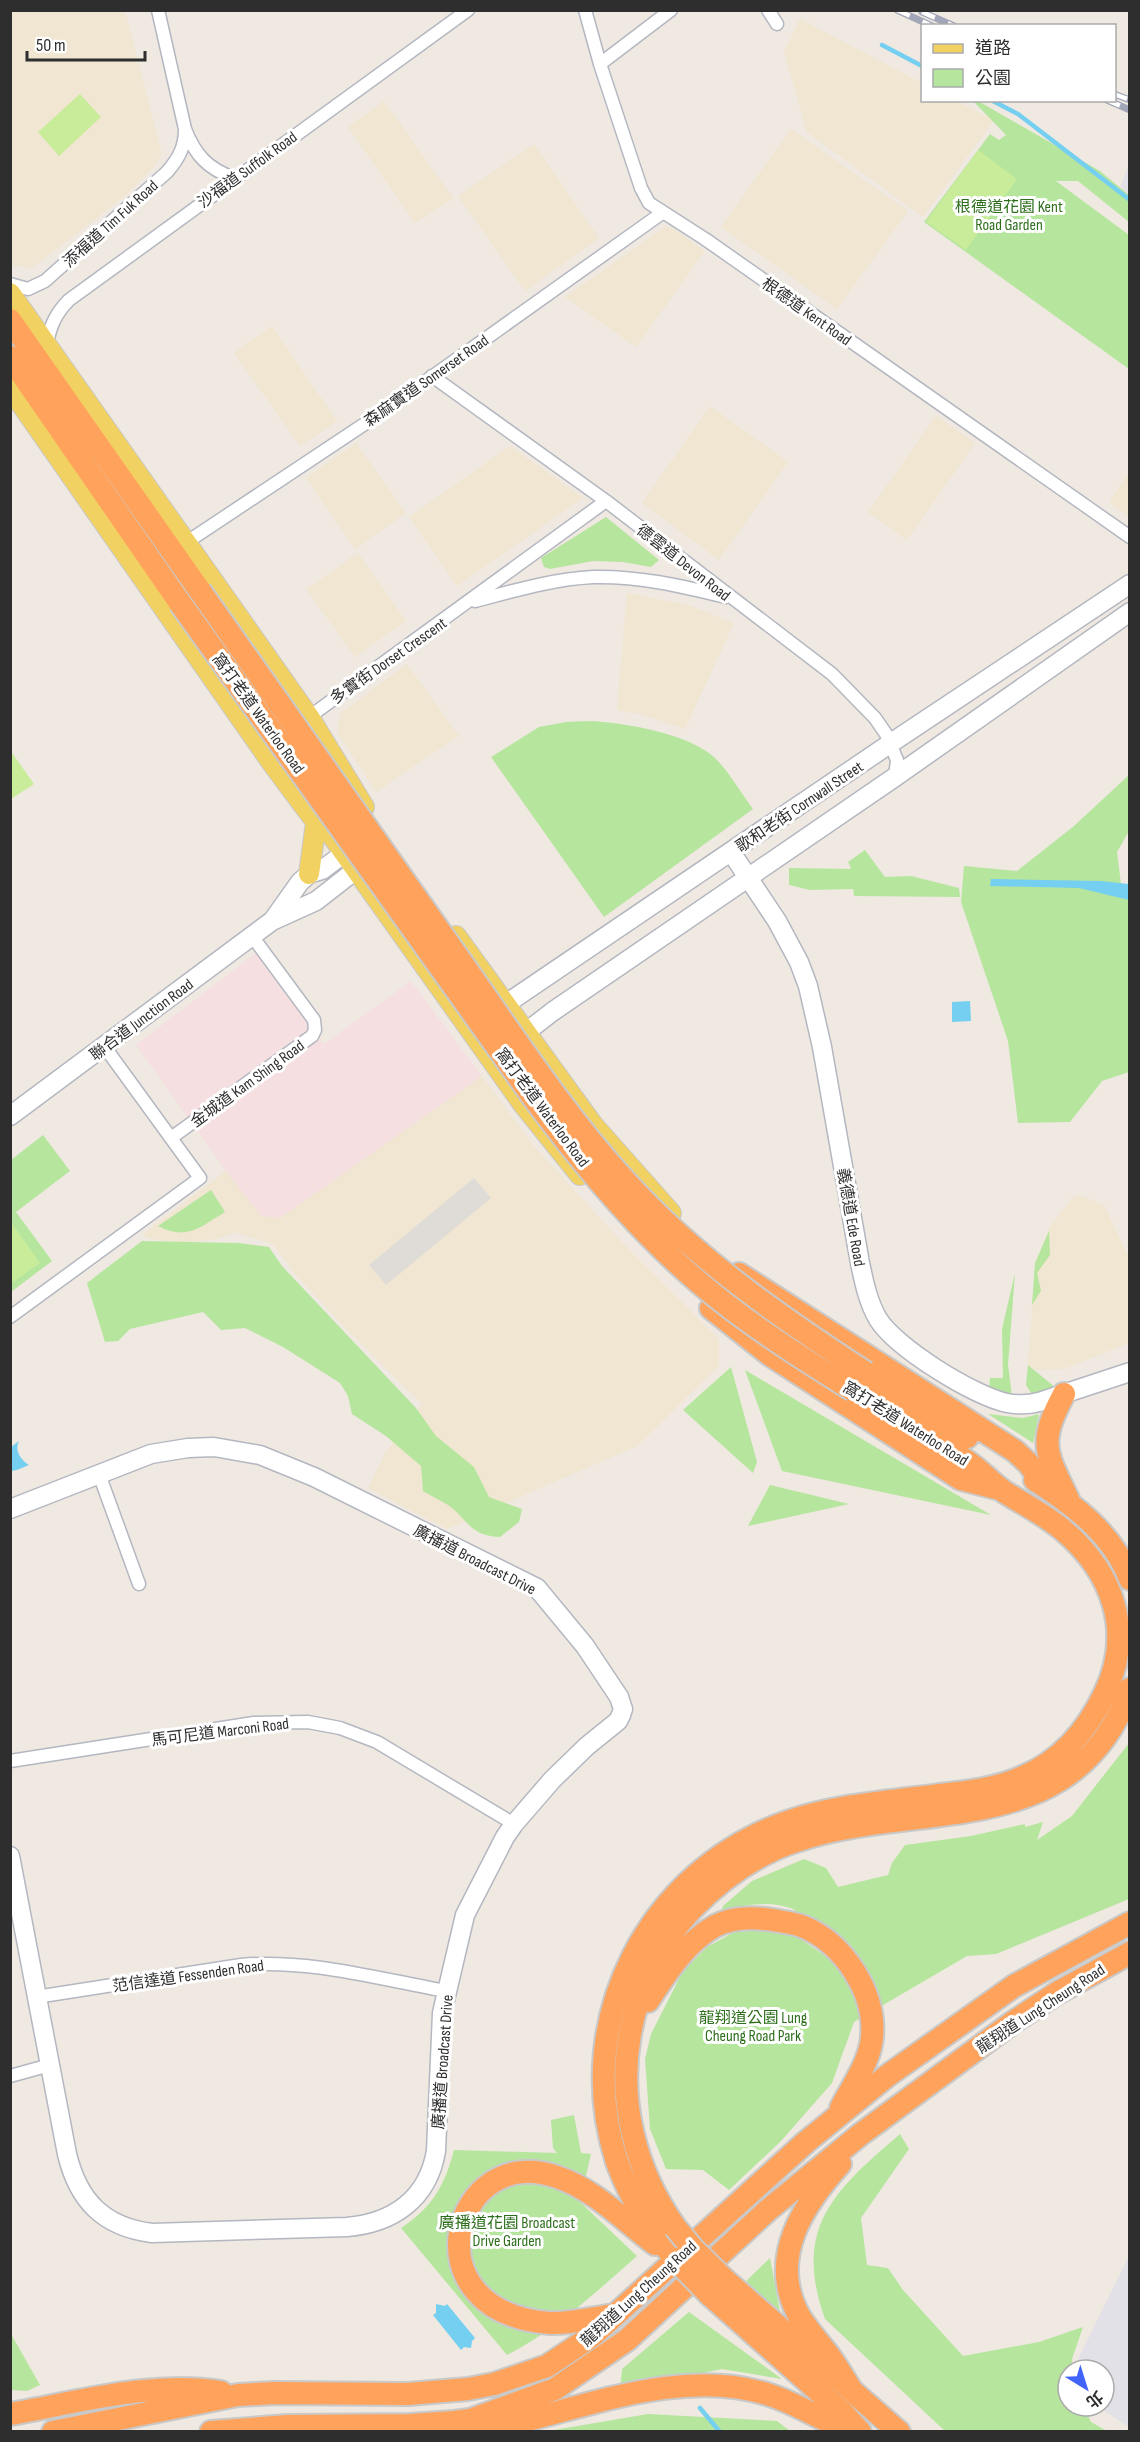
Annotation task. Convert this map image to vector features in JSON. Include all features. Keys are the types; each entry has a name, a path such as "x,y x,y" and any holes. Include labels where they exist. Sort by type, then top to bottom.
{"highway":[{"name":"窩打老道 Waterloo Road","path":"10,320 554,1093 626,1182 677,1233 732,1280 1000,1489 1066,1533 1082,1549 1104,1578 1114,1601 1117,1627 1115,1662 1106,1692 1079,1736 1064,1752 1034,1772 1010,1782 983,1789 843,1809 791,1821 761,1833 719,1858 694,1877 670,1901 640,1942 626,1970 615,2000 605,2048 604,2093 610,2135 622,2176 642,2226"},
{"name":"窩打老道 Waterloo Road","path":"10,357 180,603 533,1097 584,1162 659,1244 701,1284 780,1343 860,1381 1070,1503 1090,1520 1112,1546 1130,1579"},
{"path":"733,1269 1015,1451 1028,1462 1046,1487"},
{"path":"711,1308 769,1354 961,1479 1000,1489"},
{"path":"1064,1394 1049,1423 1046,1443 1053,1468 1070,1503"},
{"path":"718,2288 656,2197 638,2154 628,2113 626,2067 632,2024 644,1983 673,1932 714,1888 738,1869 781,1846 814,1835 852,1827 987,1809 1028,1796 1058,1781 1089,1755 1116,1719 1130,1689"},
{"path":"632,2024 685,1950 716,1926 738,1919 759,1918 803,1927 833,1945 845,1958 870,2007 873,2025 870,2052 838,2114"},
{"name":"龍翔道 Lung Cheung Road","path":"53,2432 136,2413 238,2395 408,2394 456,2391 494,2384 560,2359 592,2336 838,2114 1014,1986 1130,1923"},
{"name":"龍翔道 Lung Cheung Road","path":"211,2432 296,2426 410,2425 470,2420 555,2389 616,2349 768,2210 933,2078 1057,1993 1130,1953"},
{"path":"852,2391 797,2311 791,2296 786,2267 788,2248 799,2217 861,2134"},
{"path":"614,2315 547,2323 513,2316 486,2302 474,2291 462,2269 459,2234 467,2211 484,2189 514,2174 537,2172 557,2176 578,2186 618,2217 642,2226 675,2259 718,2288 783,2345 860,2432"},
{"path":"783,2345 852,2391 898,2432"},
{"path":"470,2420 504,2424 646,2391 710,2385 744,2388 767,2394 850,2432"},
{"path":"10,2414 177,2387 238,2395"}],"main road":[{"name":"窩打老道 Waterloo Road","path":"10,292 314,726 383,836 593,1125 669,1212 733,1269"},
{"name":"窩打老道 Waterloo Road","path":"10,388 272,763 316,822 328,830 345,852 523,1104 580,1175 642,1241 711,1308"},
{"path":"272,763 299,766 308,760 314,726"},
{"path":"309,874 316,822"},
{"path":"711,1308 733,1269"}],"street":[{"name":"添福道 Tim Fuk Road","path":"158,10 185,129 196,153 204,162 222,174 234,178"},
{"name":"沙福道 Suffolk Road","path":"47,344 54,319 69,300 468,10"},
{"name":"根德道 Kent Road","path":"585,10 600,64 641,188 649,203 705,239 1130,537"},
{"path":"600,64 671,10"},
{"path":"768,10 777,24"},
{"name":"添福道 Tim Fuk Road","path":"10,284 28,289 37,286 69,260 175,163 183,148 185,129"},
{"name":"森麻實道 Somerset Road","path":"187,542 432,376 662,213"},
{"name":"德雲道 Devon Road","path":"432,376 606,501 832,674 875,718 891,743 897,760 895,777"},
{"name":"多實街 Dorset Crescent","path":"314,726 468,603 606,501"},
{"name":"多實街 Dorset Crescent","path":"468,603 546,583 593,577 668,583 733,599"},
{"name":"歌和老街 Cornwall Street","path":"470,1029 1130,584"},
{"name":"歌和老街 Cornwall Street","path":"490,1058 552,1012 895,777 1130,612"},
{"name":"聯合道 Junction Road","path":"272,921 300,882 309,874 322,870 345,852 383,836"},
{"name":"聯合道 Junction Road","path":"10,1116 272,921 316,901 357,869 383,836"},
{"name":"義德道 Ede Road","path":"731,852 788,941 799,962 812,1002 860,1263 872,1306 879,1320 897,1341 911,1351 987,1396 1008,1403 1029,1405 1130,1372"},
{"name":"金城道 Kam Shing Road","path":"171,1138 312,1036 315,1030 314,1020 252,936"},
{"path":"10,1317 200,1178 104,1046"},
{"name":"廣播道 Broadcast Drive","path":"10,1509 151,1454 188,1448 223,1448 260,1455 314,1477 537,1588 585,1646 619,1697 623,1709 618,1721 562,1769 514,1824 465,1915 446,1991 441,2023 436,2151 432,2170 422,2189 398,2211 381,2221 362,2225 162,2233 140,2232 116,2223 96,2210 74,2178 67,2154 10,1856"},
{"path":"99,1474 139,1584"},
{"name":"馬可尼道 Marconi Road","path":"10,1761 254,1723 308,1722 340,1728 377,1742 514,1824"},
{"name":"范信達道 Fessenden Road","path":"36,1997 241,1965 275,1963 315,1967 446,1991"},
{"path":"10,2076 50,2065"}],"shaded area":[{"path":"10,11 125,11 162,154 153,168 124,197 32,268 11,265"},
{"path":"800,19 921,82 921,102 958,102 994,120 923,217 807,132 784,52"},
{"path":"384,101 453,198 415,223 348,127"},
{"path":"791,129 908,211 837,309 721,227"},
{"path":"534,144 599,238 525,291 458,196"},
{"path":"1129,164 1129,195 1120,188"},
{"path":"665,227 672,228 705,251 636,347 565,297"},
{"path":"272,326 337,421 300,446 234,353"},
{"path":"710,406 788,462 719,560 642,503"},
{"path":"936,416 975,443 907,540 868,512"},
{"path":"356,443 406,513 355,549 306,478"},
{"path":"510,446 583,498 457,586 409,517"},
{"path":"1129,473 1129,516 1109,502"},
{"path":"358,553 406,621 355,657 306,589"},
{"path":"627,593 688,605 734,623 685,729 640,714 617,710"},
{"path":"407,664 459,736 376,792 337,732 341,713"},
{"path":"256,953 324,1044 411,981 482,1076 280,1218 261,1216 136,1045"},
{"path":"482,1076 533,1145 633,1254 719,1339 719,1366 637,1446 447,1529 368,1488 385,1453 422,1404 348,1331 296,1275 273,1244 235,1232 217,1239 182,1243 147,1238 143,1234 226,1171 261,1216 280,1218"},
{"path":"474,1178 491,1198 386,1285 369,1265"},
{"path":"1078,1195 1104,1205 1129,1258 1129,1343 1064,1369 1036,1370 1028,1365 1035,1265 1050,1226 1072,1198"},
{"path":"1129,2256 1129,2427 1115,2418 1116,2358 1078,2358"}],"green space":[{"path":"80,94 101,117 59,156 38,132"},
{"name":"根德道花園 Kent Road Garden","path":"974,102 980,102 1100,171 1129,195 1129,222 1078,181 1056,181 1129,235 1129,369 924,222 990,134 999,140 1006,135"},
{"path":"978,150 1017,179 966,250 926,222"},
{"path":"606,517 659,560 651,567 623,562 593,561 550,569 544,567 541,558"},
{"path":"591,721 639,727 692,743 717,760 753,809 604,917 491,757 539,727 566,722"},
{"path":"10,750 34,784 11,799 10,799"},
{"path":"1129,775 1129,831 1117,852 1121,884 1129,894 1129,1072 1102,1081 1070,1122 1018,1123 1008,1041 961,902 964,866 1017,871 1074,826"},
{"path":"865,850 885,877 911,876 959,888 960,897 854,896 853,889 810,890 789,885 789,868 850,869 848,862"},
{"path":"43,1135 70,1171 16,1212 52,1261 11,1292 11,1160"},
{"path":"211,1190 225,1212 200,1227 185,1232 158,1226"},
{"path":"10,1221 40,1263 13,1282 10,1278"},
{"path":"1049,1231 1050,1255 1037,1273 1041,1291 1032,1305 1035,1263"},
{"path":"142,1241 238,1243 269,1247 282,1266 416,1408 436,1436 474,1467 489,1497 522,1509 519,1522 500,1537 489,1536 475,1530 448,1505 423,1491 421,1466 386,1436 352,1414 348,1396 340,1383 283,1347 245,1328 221,1330 203,1312 130,1329 118,1341 105,1342 87,1283"},
{"path":"1015,1273 1008,1365 1012,1396 989,1389 990,1378 1003,1378 1002,1329"},
{"path":"1028,1365 1056,1388 1033,1396 1026,1385"},
{"path":"731,1367 757,1462 753,1473 683,1410"},
{"path":"745,1370 991,1515 782,1471"},
{"path":"988,1414 1023,1418 1039,1414 1033,1443"},
{"path":"770,1485 849,1504 748,1526"},
{"name":"龍翔道公園 Lung Cheung Road Park","path":"1129,1743 1129,1899 996,1954 967,1956 854,2022 832,2083 781,2141 729,2190 703,2170 666,2169 650,2129 645,2059 651,2034 683,1971 707,1947 734,1932 767,1930 799,1938 827,1957 833,1943 793,1909 767,1904 722,1910 723,1906 752,1881 804,1859 826,1868 838,1887 888,1875 892,1863 905,1845 971,1836 1025,1824 1025,1827 1043,1822 1037,1840 1072,1816"},
{"name":"廣播道花園 Broadcast Drive Garden","path":"574,2115 581,2153 591,2154 580,2202 637,2256 559,2322 507,2355 401,2228 421,2212 436,2195 454,2150 557,2153 553,2148 551,2120"},
{"path":"900,2134 909,2149 861,2218 867,2265 888,2268 903,2290 963,2356 1039,2342 1083,2327 1072,2358 1056,2358 1056,2418 1089,2418 1091,2422 1107,2431 945,2431 825,2319 816,2287 814,2259 817,2235 826,2213 839,2193"},
{"path":"770,2258 781,2317 746,2281"},
{"path":"689,2312 782,2379 722,2369 620,2390 622,2369"},
{"path":"11,2334 40,2385 27,2391 11,2390"},
{"path":"648,2414 777,2421 790,2431 548,2431"}],"water":[{"path":"991,879 1101,881 1129,884 1129,900 1079,888 990,886"},
{"path":"970,1001 971,1021 952,1022 952,1002"},
{"path":"19,1441 17,1448 19,1455 29,1465 11,1471 11,1447"},
{"path":"436,2304 445,2306 447,2304 475,2338 471,2348 464,2347 461,2350 433,2315 436,2313"}],"waterway":[{"path":"882,45 921,65"},
{"path":"995,102 1018,114 1130,200"},
{"path":"700,2408 720,2432"}],"railway":[{"path":"897,10 928,24"},
{"path":"922,12 949,24"},
{"path":"1116,95 1130,100"},
{"path":"1112,102 1130,110"}]}
